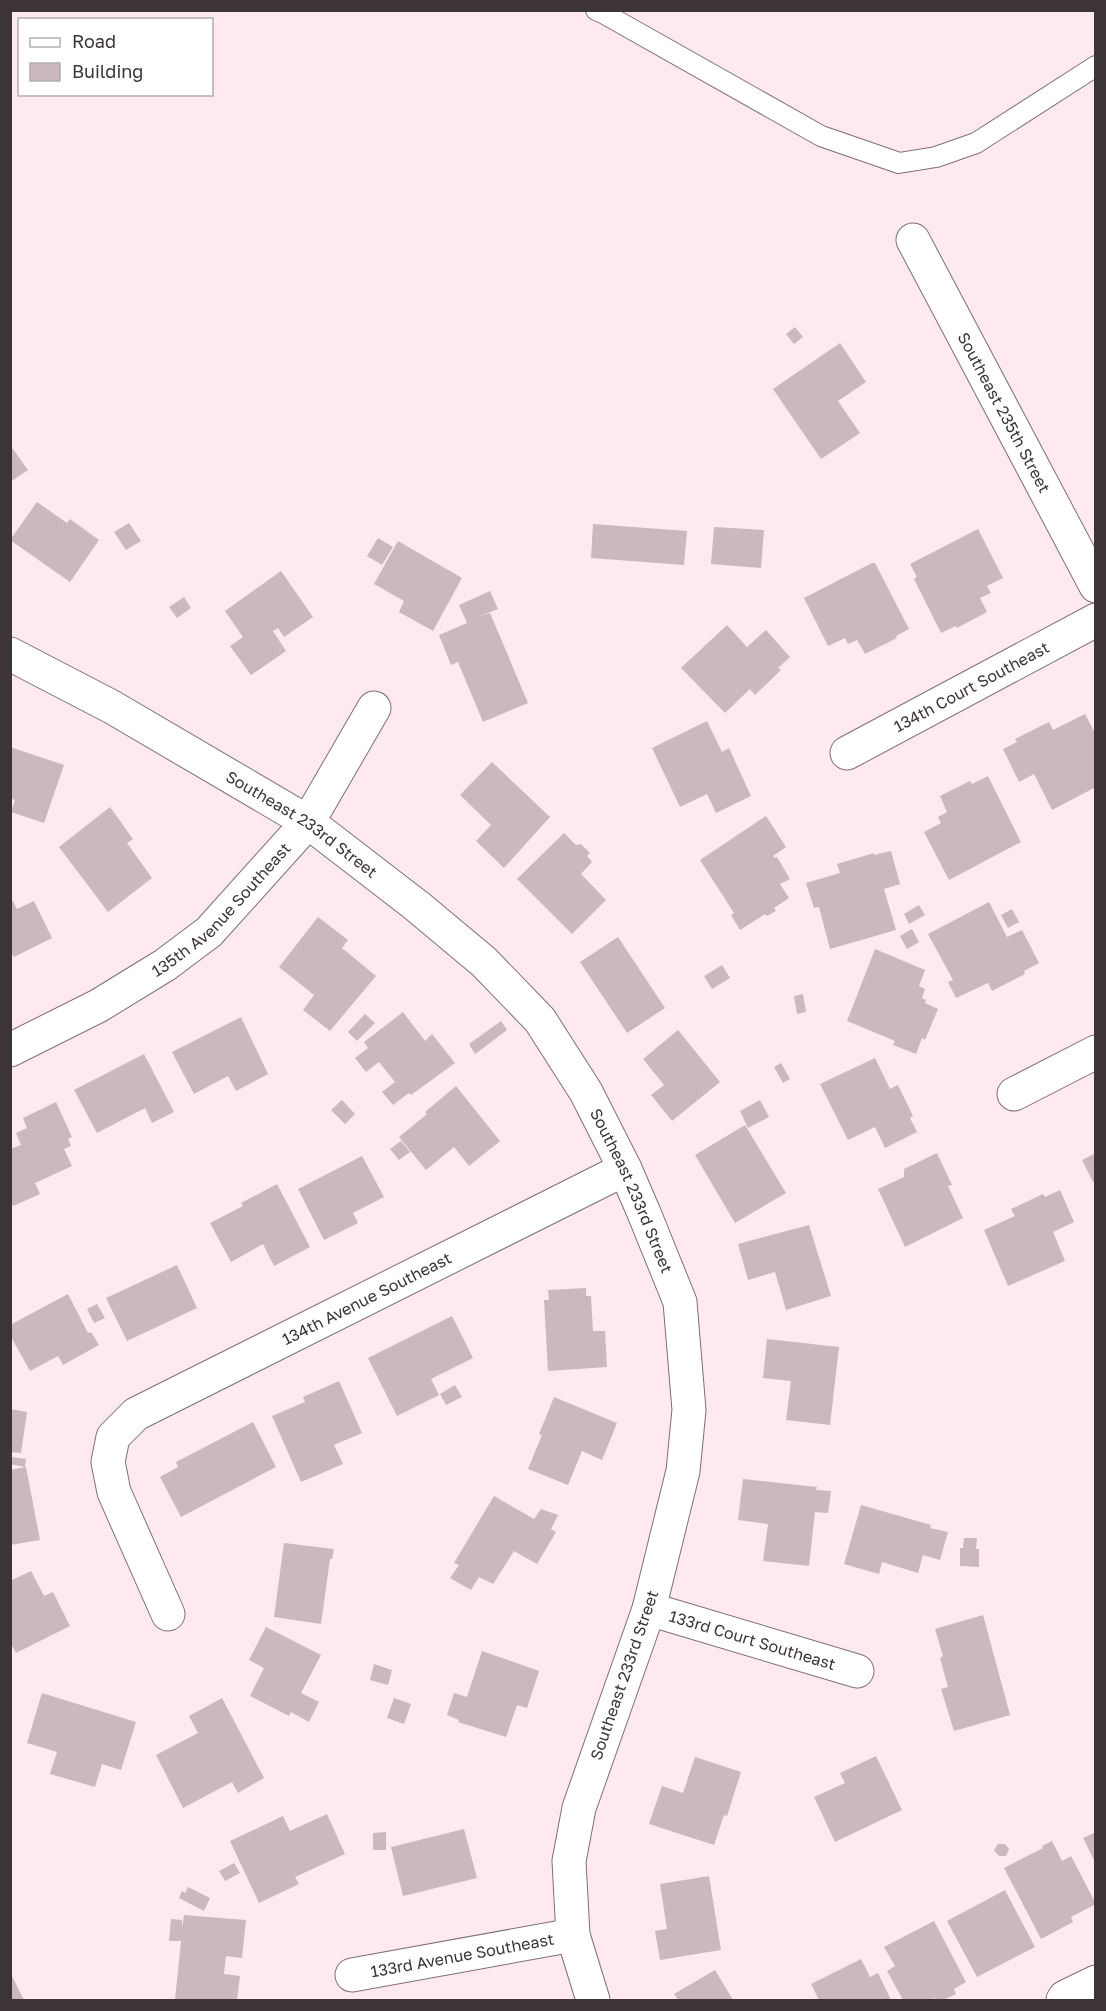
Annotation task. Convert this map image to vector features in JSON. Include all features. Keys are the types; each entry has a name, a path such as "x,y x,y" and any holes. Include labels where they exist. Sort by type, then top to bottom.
{"street":[{"name":"Southeast 235th Street","path":"913,240 1095,586"},
{"name":"134th Court Southeast","path":"847,753 1095,620"},
{"name":"Southeast 233rd Street","path":"10,654 112,707 308,822 417,906 484,962 540,1020 586,1092 625,1169 680,1302 689,1410 683,1471 649,1609 579,1808 569,1861 573,1935 592,2001"},
{"name":"135th Avenue Southeast","path":"10,1050 98,1006 165,965 209,932 308,822 374,708"},
{"path":"1014,1094 1095,1052"},
{"name":"134th Avenue Southeast","path":"168,1614 114,1492 108,1462 113,1437 136,1414 625,1169"},
{"name":"133rd Court Southeast","path":"649,1609 857,1671"},
{"name":"133rd Avenue Southeast","path":"352,1975 573,1935"},
{"path":"1063,2001 1065,1997 1095,1982"}],"lane":[{"path":"596,10 821,136 899,162 936,157 976,143 1095,66"}],"building":[{"path":"795,327 803,337 794,344 786,334"},
{"path":"840,343 866,382 838,401 860,433 821,459 773,389"},
{"path":"10,445 28,470 10,482"},
{"path":"37,502 67,523 70,519 99,540 70,582 10,540"},
{"path":"129,523 141,541 126,550 114,532"},
{"path":"593,524 687,531 684,565 591,558"},
{"path":"714,527 764,530 761,568 711,564"},
{"path":"978,529 1003,578 987,586 991,593 980,598 987,612 957,628 956,626 941,633 914,579 917,577 910,564"},
{"path":"378,538 393,547 382,565 367,556"},
{"path":"398,541 462,578 433,631 399,612 404,601 374,584"},
{"path":"875,563 909,629 896,636 897,638 865,654 857,640 848,644 845,638 828,646 804,598"},
{"path":"281,571 313,617 284,637 278,628 273,631 286,651 251,675 230,646 243,637 225,611"},
{"path":"490,591 498,609 478,617 490,613 528,703 483,722 458,662 451,665 439,635 467,623 459,605"},
{"path":"184,597 191,608 177,618 169,607"},
{"path":"727,625 747,647 766,630 790,657 778,668 781,670 755,695 750,689 725,713 681,668"},
{"path":"1085,714 1096,735 1096,787 1052,810 1034,774 1019,782 1003,749 1017,742 1015,739 1049,722 1053,730"},
{"path":"707,721 722,752 729,748 751,796 716,813 707,794 680,807 652,748"},
{"path":"10,747 64,765 44,823 11,812 15,800 10,798"},
{"path":"492,762 550,817 504,868 476,841 491,825 460,795"},
{"path":"988,776 1021,842 949,880 924,832 941,823 938,817 947,812 940,796 970,781 972,784"},
{"path":"110,807 133,839 127,843 152,878 108,912 59,847"},
{"path":"766,816 786,847 773,856 777,857 790,879 780,884 789,898 774,908 776,911 767,916 765,914 740,930 731,915 734,913 700,860"},
{"path":"564,833 576,845 581,844 590,853 587,856 592,862 581,874 606,900 572,934 517,879"},
{"path":"891,851 900,884 884,889 896,930 830,949 819,907 814,908 806,883 840,873 837,864 874,853 874,855"},
{"path":"10,896 17,909 34,901 52,938 14,957 10,951"},
{"path":"989,902 1007,937 1022,930 1039,963 1024,971 1025,974 992,991 988,983 956,998 948,982 953,980 928,934"},
{"path":"919,905 925,915 909,924 904,914"},
{"path":"1012,909 1019,922 1008,928 1001,915"},
{"path":"318,917 348,940 342,948 376,976 330,1031 303,1010 314,995 279,967"},
{"path":"912,929 919,942 907,949 900,936"},
{"path":"618,937 665,1008 627,1033 580,962"},
{"path":"875,949 925,970 919,986 925,989 922,998 926,1000 925,1003 938,1009 925,1040 922,1038 916,1054 893,1045 895,1041 847,1021"},
{"path":"722,965 730,978 712,989 704,976"},
{"path":"803,994 806,1012 797,1014 794,996"},
{"path":"403,1012 425,1041 432,1034 455,1063 411,1095 409,1093 393,1105 382,1092 395,1082 379,1062 366,1072 355,1058 368,1048 364,1042"},
{"path":"365,1014 375,1023 357,1041 348,1032"},
{"path":"241,1017 268,1074 236,1091 228,1076 194,1094 172,1052"},
{"path":"501,1021 507,1030 475,1054 469,1044"},
{"path":"678,1030 720,1082 672,1121 651,1095 664,1085 643,1059"},
{"path":"144,1054 174,1112 152,1123 145,1108 97,1133 74,1090"},
{"path":"875,1058 890,1089 898,1085 913,1116 910,1118 917,1132 885,1148 875,1127 848,1140 820,1084"},
{"path":"781,1063 790,1079 783,1083 774,1067"},
{"path":"456,1086 500,1141 469,1166 454,1147 426,1170 399,1137"},
{"path":"342,1100 355,1114 345,1124 331,1110"},
{"path":"760,1100 769,1117 748,1128 740,1111"},
{"path":"56,1102 72,1137 68,1139 71,1146 64,1149 72,1166 35,1183 40,1194 13,1206 10,1200 10,1149 21,1145 16,1133 27,1128 23,1118"},
{"path":"745,1125 786,1193 735,1223 695,1155"},
{"path":"401,1141 410,1152 399,1160 390,1149"},
{"path":"937,1153 952,1185 948,1186 963,1218 905,1247 878,1189 904,1177 904,1169"},
{"path":"1096,1153 1096,1180 1093,1182 1082,1160"},
{"path":"362,1156 384,1197 353,1213 358,1223 324,1240 298,1189"},
{"path":"277,1184 310,1247 274,1266 263,1244 231,1262 210,1223 243,1206 241,1203"},
{"path":"1060,1190 1074,1222 1053,1232 1065,1261 1008,1286 984,1230 1015,1216 1011,1209 1043,1194 1045,1197"},
{"path":"809,1225 831,1296 786,1310 775,1272 748,1280 738,1244"},
{"path":"177,1265 197,1308 127,1341 106,1298"},
{"path":"586,1288 586,1296 591,1296 593,1331 605,1331 607,1367 548,1371 544,1300 549,1300 548,1290"},
{"path":"68,1294 88,1333 91,1332 99,1345 63,1365 58,1356 30,1371 10,1335 10,1325"},
{"path":"97,1304 105,1318 94,1323 87,1309"},
{"path":"452,1316 473,1358 431,1379 439,1395 397,1416 368,1358"},
{"path":"767,1339 839,1347 830,1425 786,1420 791,1381 763,1378"},
{"path":"339,1381 362,1433 334,1445 343,1464 301,1482 272,1416 305,1402 303,1397"},
{"path":"455,1385 462,1397 446,1405 440,1394"},
{"path":"554,1397 617,1423 602,1460 582,1451 568,1485 528,1469"},
{"path":"10,1409 27,1412 21,1453 10,1452"},
{"path":"253,1422 276,1467 181,1517 160,1477 178,1467 176,1462"},
{"path":"11,1457 26,1459 25,1467 10,1464"},
{"path":"26,1467 40,1540 10,1545 10,1470"},
{"path":"743,1479 817,1487 816,1490 831,1491 828,1513 815,1512 809,1566 763,1561 768,1524 738,1520"},
{"path":"494,1496 534,1519 541,1509 558,1515 551,1529 556,1532 537,1564 514,1551 493,1584 479,1577 471,1590 450,1578 459,1565 454,1563"},
{"path":"861,1505 948,1532 940,1560 923,1555 918,1573 882,1562 879,1574 844,1564"},
{"path":"964,1538 977,1538 979,1567 960,1566 960,1548 963,1548"},
{"path":"284,1543 334,1549 332,1559 330,1559 321,1624 274,1617"},
{"path":"31,1571 44,1596 53,1592 70,1626 16,1653 10,1642 10,1581"},
{"path":"983,1615 1010,1715 954,1731 941,1689 948,1687 940,1658 943,1656 935,1629"},
{"path":"266,1627 321,1655 301,1693 319,1702 309,1722 291,1712 289,1716 250,1696 264,1668 249,1660"},
{"path":"482,1651 539,1671 527,1708 517,1705 506,1737 458,1722 459,1720 447,1715 454,1693 467,1697"},
{"path":"374,1664 392,1670 388,1685 370,1680"},
{"path":"42,1693 136,1722 121,1770 102,1764 95,1787 50,1774 57,1752 27,1743"},
{"path":"222,1698 264,1778 238,1793 232,1782 183,1808 156,1755 198,1733 189,1716"},
{"path":"394,1698 411,1704 404,1724 387,1718"},
{"path":"876,1756 902,1810 835,1842 814,1797 845,1783 840,1773"},
{"path":"695,1757 741,1772 727,1816 724,1815 714,1845 649,1824 662,1786 683,1793"},
{"path":"327,1814 345,1854 295,1877 299,1884 259,1903 230,1841 283,1816 290,1831"},
{"path":"464,1829 477,1878 403,1896 391,1847"},
{"path":"386,1832 386,1850 373,1850 373,1833"},
{"path":"1096,1832 1096,1864 1083,1838"},
{"path":"1052,1841 1062,1861 1071,1856 1096,1904 1071,1917 1073,1922 1041,1939 1004,1868"},
{"path":"998,1844 1005,1844 1009,1849 1006,1856 999,1856 994,1850"},
{"path":"234,1863 240,1873 225,1881 219,1871"},
{"path":"709,1876 721,1950 660,1960 655,1931 667,1929 660,1884"},
{"path":"188,1887 210,1898 204,1911 179,1898 182,1891 185,1893"},
{"path":"1005,1890 1035,1947 977,1977 947,1921"},
{"path":"184,1915 246,1920 242,1958 226,1956 224,1974 240,1976 237,2000 175,2000 181,1941 169,1941 171,1919 182,1920 182,1928"},
{"path":"934,1921 966,1982 954,1989 956,1994 943,2000 935,1998 903,2000 887,1971 895,1966 884,1947"},
{"path":"861,1959 870,1977 878,1973 891,2000 819,2000 811,1984"},
{"path":"715,1970 733,2000 678,2000 674,1994"},
{"path":"10,1972 24,2000 10,2000"}]}
